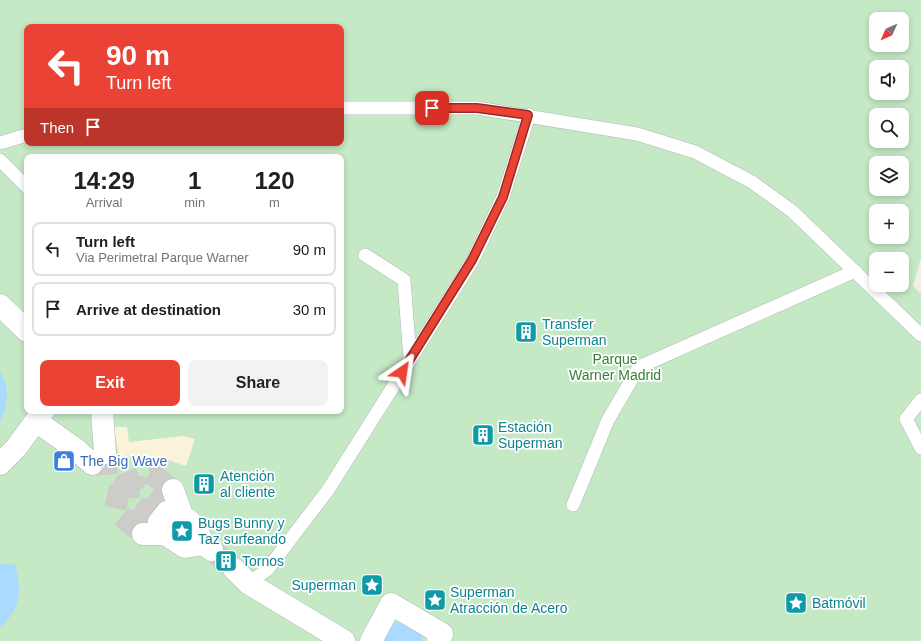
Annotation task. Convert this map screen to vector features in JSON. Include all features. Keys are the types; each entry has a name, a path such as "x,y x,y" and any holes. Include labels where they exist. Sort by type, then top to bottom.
{"street":[{"path":"0,305 24,328"},
{"path":"0,464 16,448 40,416 77,450 99,459 102,414"},
{"path":"173,490 182,515 198,529 208,547 184,547 165,534 159,522 167,512 182,515"},
{"path":"143,534 165,534"},
{"path":"241,576 344,641"},
{"path":"371,641 391,604 445,639"}],"lane":[{"path":"344,108 477,108 528,115 637,134 695,152 752,182 786,207 921,335"},
{"path":"241,576 267,570 328,490 472,260 503,197 528,115"},
{"path":"0,143 24,136"},
{"path":"0,160 24,184"},
{"path":"365,255 404,280 410,359"},
{"path":"573,504 608,420 639,367 855,271"},
{"path":"921,400 906,419 921,448"}],"green space":[{"name":"Parque Warner Madrid","path":"0,0 921,0 921,258 913,286 921,294 921,641 0,641"}],"sand":[{"path":"113,427 127,427 129,442 183,436 195,439 186,466 168,460 154,459 142,455 127,456 120,460"}],"water":[{"path":"0,371 6,384 7,395 5,409 0,422"},
{"path":"0,563 15,565 19,582 19,591 16,606 12,614 0,627"},
{"path":"396,621 399,621 421,634 423,637 422,641 383,641"}],"tunnel":[{"path":"105,453 107,478 120,487 129,500 159,522"},
{"path":"120,487 150,473 173,490"},
{"path":"120,487 115,511 143,534"},
{"path":"120,487 140,487 159,502 167,512"},
{"path":"212,550 234,569"}],"place":[{"name":"Transfer Superman","path":"526,332"},
{"name":"Estación Superman","path":"483,435"},
{"name":"The Big Wave","path":"64,461"},
{"name":"Atención al cliente","path":"204,484"},
{"name":"Bugs Bunny y Taz surfeando","path":"182,531"},
{"name":"Tornos","path":"226,561"},
{"name":"Superman","path":"372,585"},
{"name":"Superman Atracción de Acero","path":"435,600"},
{"name":"Batmóvil","path":"796,603"}],"route":[{"path":"402,372 472,260 503,197 528,115 477,108 432,108"}]}
